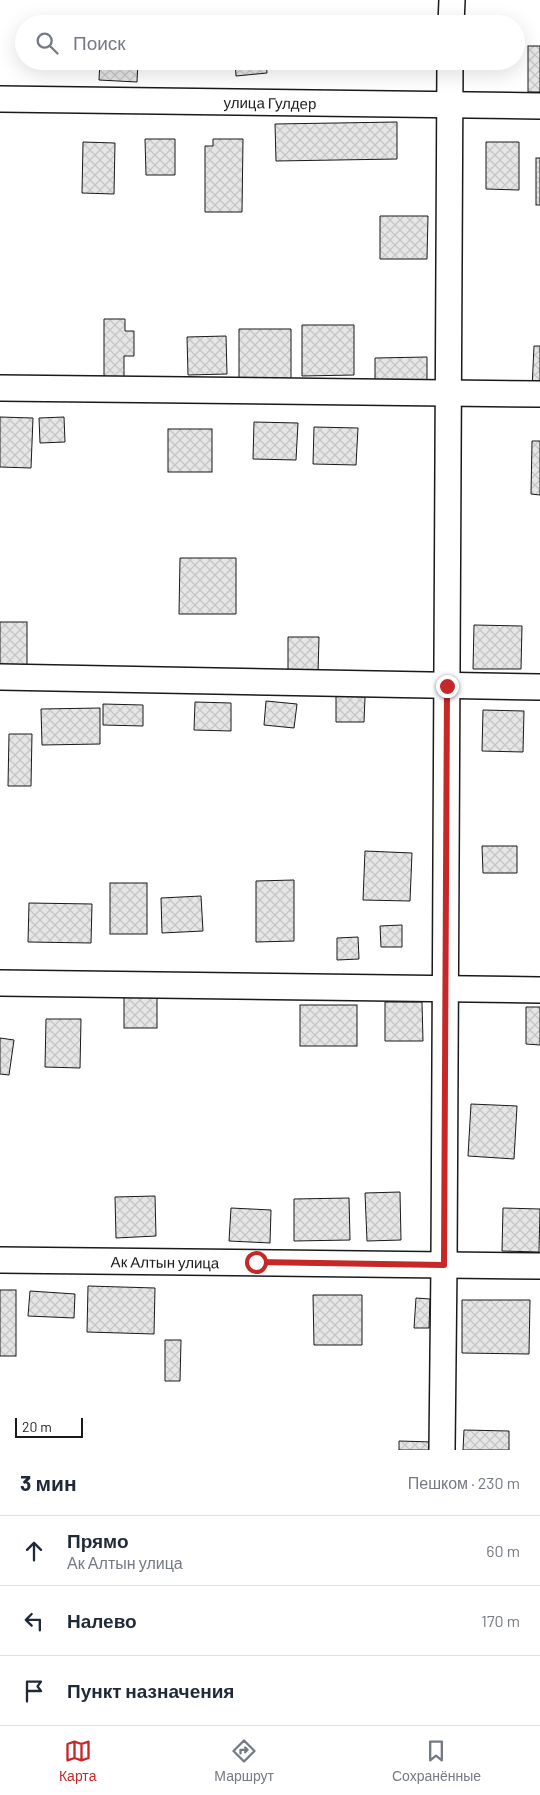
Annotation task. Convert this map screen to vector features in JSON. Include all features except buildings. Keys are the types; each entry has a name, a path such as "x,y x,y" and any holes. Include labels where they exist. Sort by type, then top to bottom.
{"street":[{"path":"452,0 452,15"},
{"path":"442,1450 450,70"},
{"name":"улица Гулдер","path":"0,99 540,106"},
{"path":"0,388 540,394"},
{"path":"0,677 540,687"},
{"path":"0,983 540,990"},
{"name":"Ак Алтын улица","path":"0,1260 540,1266"}],"route":[{"path":"256,1262 444,1265 447,686"}]}
